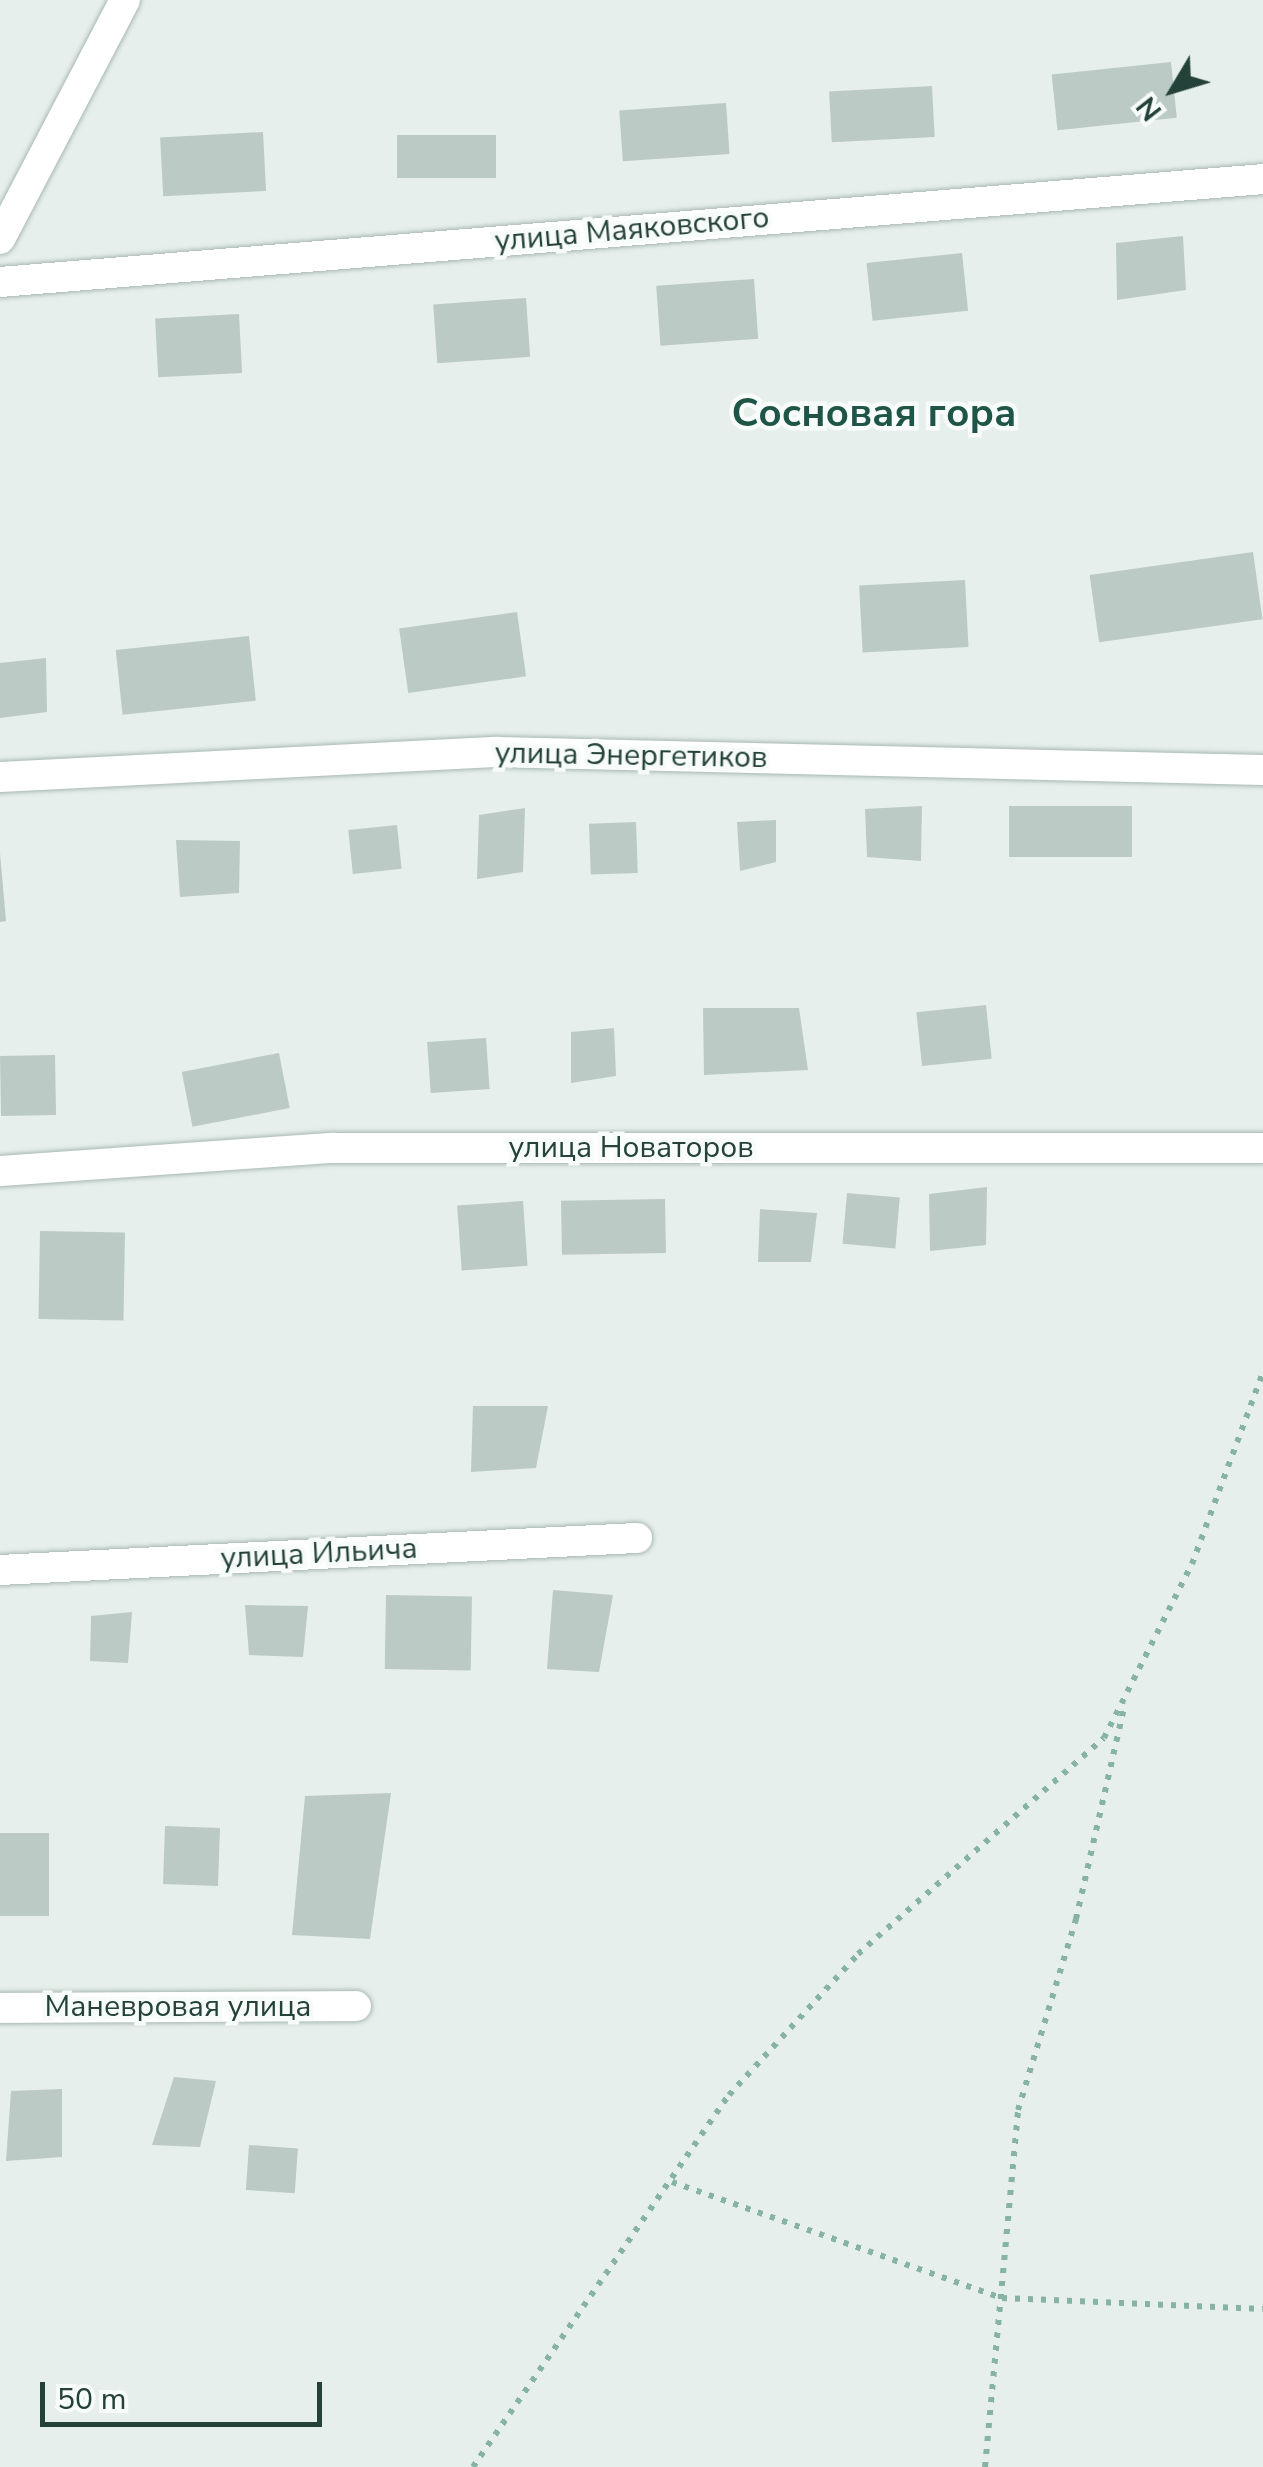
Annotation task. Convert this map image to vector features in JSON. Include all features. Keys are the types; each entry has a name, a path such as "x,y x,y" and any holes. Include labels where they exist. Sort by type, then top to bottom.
{"street":[{"path":"0,239 124,0"},
{"name":"улица Маяковского","path":"0,282 1263,179"},
{"name":"улица Энергетиков","path":"0,777 498,752 1263,770"},
{"name":"улица Новаторов","path":"0,1171 332,1148 1263,1148"},
{"name":"улица Ильича","path":"0,1570 637,1538"},
{"name":"Маневровая улица","path":"0,2008 356,2006"}],"path":[{"path":"473,2467 729,2095 858,1954 983,1840 1046,1796 1104,1738 1199,1548 1263,1372"},
{"path":"985,2467 1018,2110 1076,1919 1127,1692"},
{"path":"672,2182 1002,2298 1263,2310"}],"building":[{"path":"1171,62 1177,118 1058,130 1052,75"},
{"path":"932,86 935,137 832,142 829,91"},
{"path":"726,103 730,154 623,161 619,110"},
{"path":"263,132 266,191 163,196 160,137"},
{"path":"397,135 496,135 496,178 397,178"},
{"path":"1183,236 1186,290 1117,300 1116,243"},
{"path":"962,253 968,311 873,321 867,263"},
{"path":"754,279 758,339 660,346 656,286"},
{"path":"526,298 530,357 437,363 433,304"},
{"path":"239,314 242,373 158,377 155,318"},
{"path":"1253,552 1262,619 1099,642 1090,575"},
{"path":"965,580 969,647 863,652 859,586"},
{"path":"517,612 526,676 408,693 399,629"},
{"path":"249,636 256,701 123,715 116,650"},
{"path":"46,658 47,712 0,718 0,663"},
{"path":"922,806 921,861 867,857 865,809"},
{"path":"1009,806 1132,806 1132,857 1009,857"},
{"path":"525,808 523,872 477,879 479,815"},
{"path":"776,820 776,862 740,871 737,822"},
{"path":"636,822 638,873 591,875 589,824"},
{"path":"397,825 402,869 353,874 348,830"},
{"path":"176,840 240,841 239,893 180,897"},
{"path":"0,853 6,921 0,922"},
{"path":"986,1005 992,1059 922,1066 916,1012"},
{"path":"703,1008 799,1008 808,1070 704,1075"},
{"path":"614,1028 616,1076 571,1083 571,1032"},
{"path":"486,1038 490,1089 431,1093 427,1042"},
{"path":"279,1053 290,1108 193,1127 182,1072"},
{"path":"55,1055 56,1115 1,1116 0,1056"},
{"path":"987,1187 986,1245 930,1251 929,1194"},
{"path":"847,1193 900,1198 895,1248 843,1244"},
{"path":"665,1199 666,1253 562,1255 561,1201"},
{"path":"523,1201 528,1266 462,1270 457,1206"},
{"path":"760,1209 817,1213 811,1262 758,1262"},
{"path":"40,1231 125,1232 123,1320 38,1319"},
{"path":"473,1406 548,1406 536,1468 471,1472"},
{"path":"553,1590 613,1595 599,1672 547,1669"},
{"path":"386,1595 472,1597 471,1670 385,1669"},
{"path":"245,1605 308,1606 303,1657 249,1655"},
{"path":"132,1612 128,1663 90,1661 91,1616"},
{"path":"391,1793 370,1939 292,1935 305,1796"},
{"path":"165,1826 220,1828 218,1886 163,1884"},
{"path":"0,1833 49,1833 49,1916 0,1916"},
{"path":"174,2077 216,2081 200,2147 152,2145"},
{"path":"62,2089 62,2157 6,2161 11,2091"},
{"path":"249,2145 298,2148 295,2193 246,2190"}],"district":[{"name":"Сосновая гора","path":"874,413"}]}
